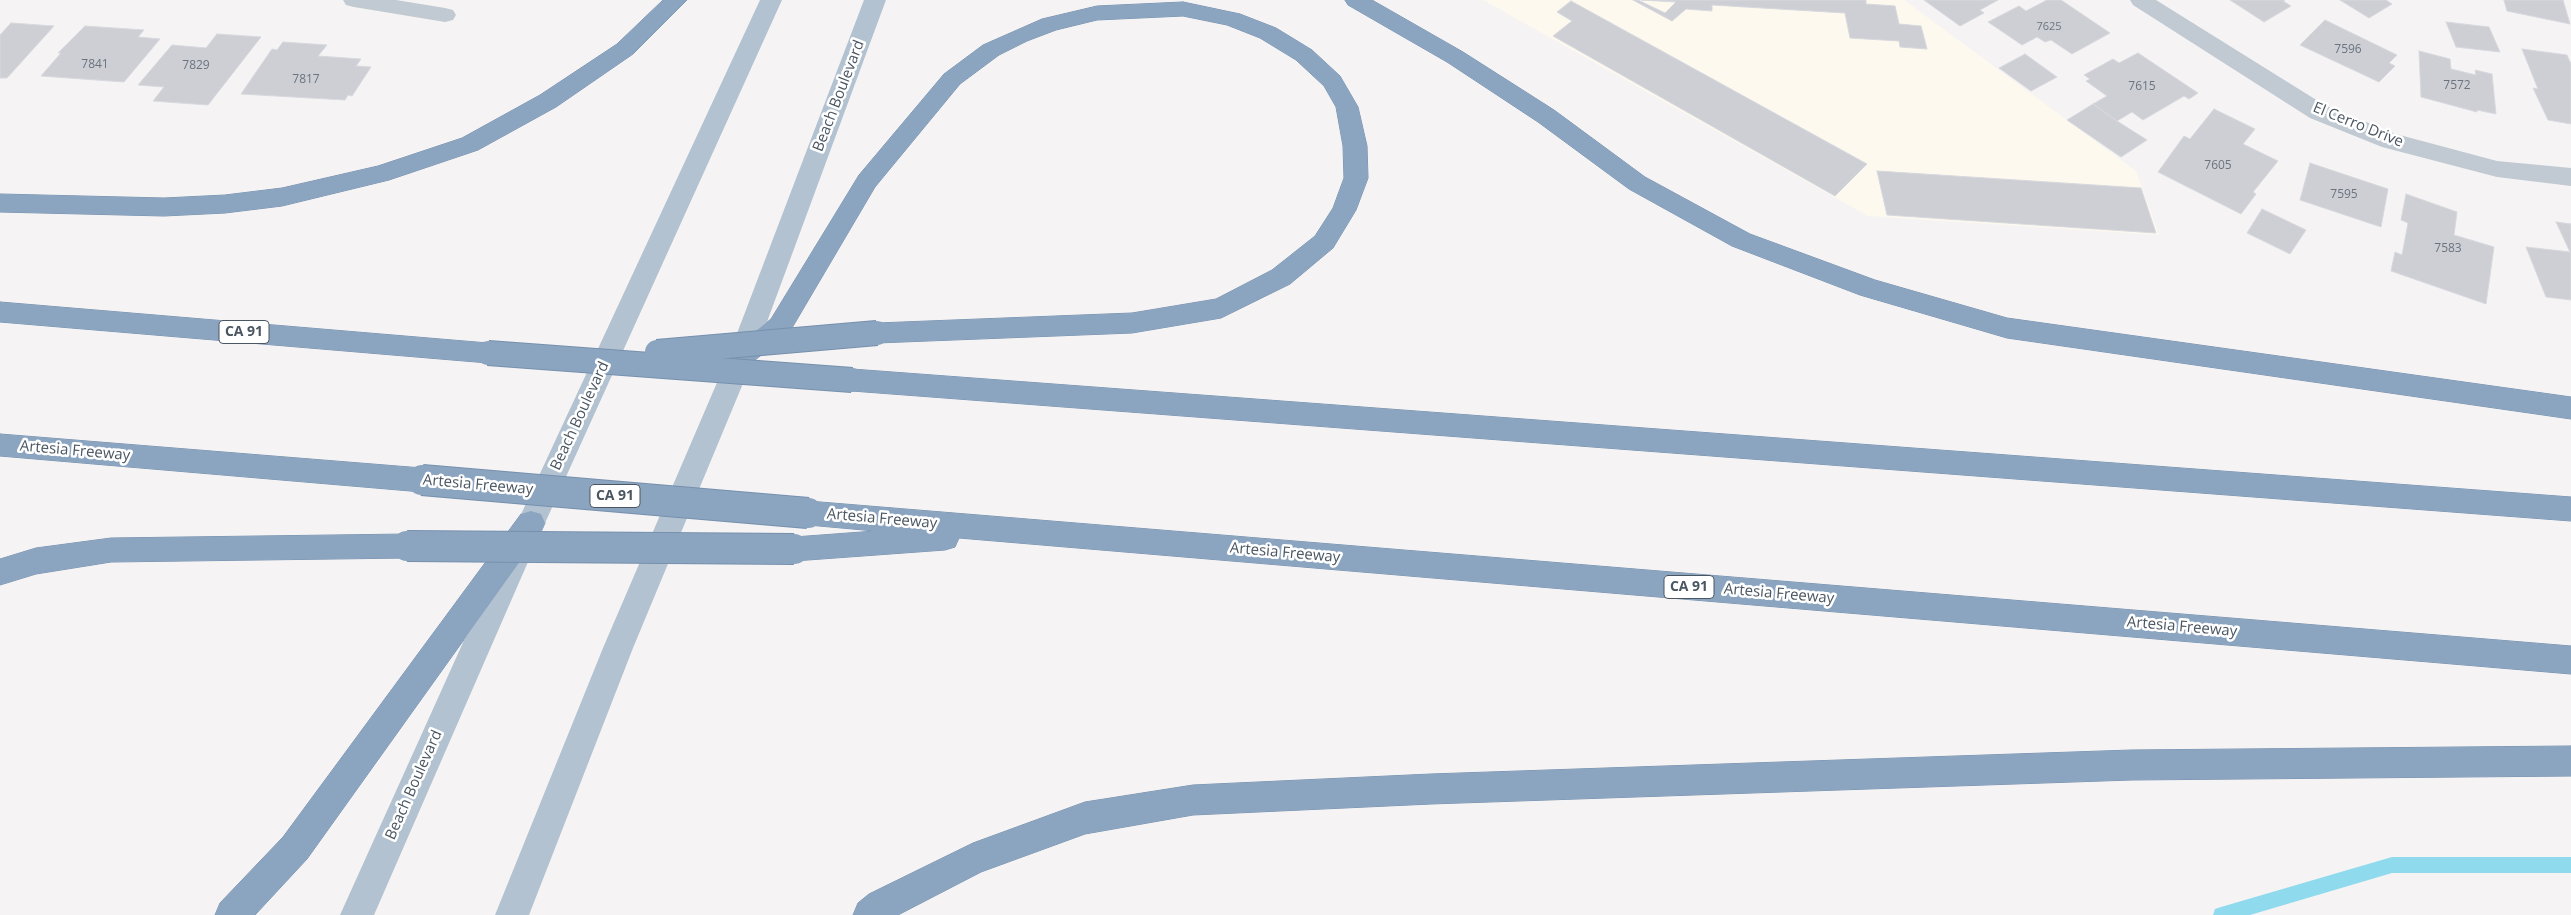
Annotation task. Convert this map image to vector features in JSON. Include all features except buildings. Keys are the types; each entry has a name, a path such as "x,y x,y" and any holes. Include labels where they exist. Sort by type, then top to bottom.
{"highway":[{"path":"0,203 164,207 225,204 282,197 381,174 470,144 548,101 625,49 676,0"},
{"path":"1356,0 1447,52 1538,111 1637,183 1741,240 1869,288 2007,328 2571,408"},
{"path":"576,360 877,333 1132,323 1221,308 1281,277 1324,242 1344,210 1356,178 1355,146 1348,107 1332,82 1304,55 1268,33 1232,19 1183,10 1131,10 1050,24 1019,36 991,50 952,79 867,182 780,326 741,356"},
{"name":"CA 91","path":"0,312 576,360 2571,509"},
{"name":"Artesia Freeway","path":"0,445 2571,660"},
{"path":"232,915 295,848 531,523"},
{"path":"0,572 36,561 111,550 407,546 794,549 1029,532"},
{"path":"870,915 881,906 973,859 1085,818 1193,800 1440,789 2131,765 2571,761"}],"main road":[{"name":"Beach Boulevard","path":"357,915 531,523 771,0"},
{"name":"Beach Boulevard","path":"512,915 618,648 741,356 875,0"}],"street":[{"path":"354,0 445,15"},
{"name":"El Cerro Drive","path":"2142,0 2327,116 2390,142 2497,169 2571,177"}],"shaded area":[{"path":"1483,0 1904,0 2136,171 2159,235 1868,216"}],"waterway":[{"path":"2221,915 2392,865 2571,865"}]}
